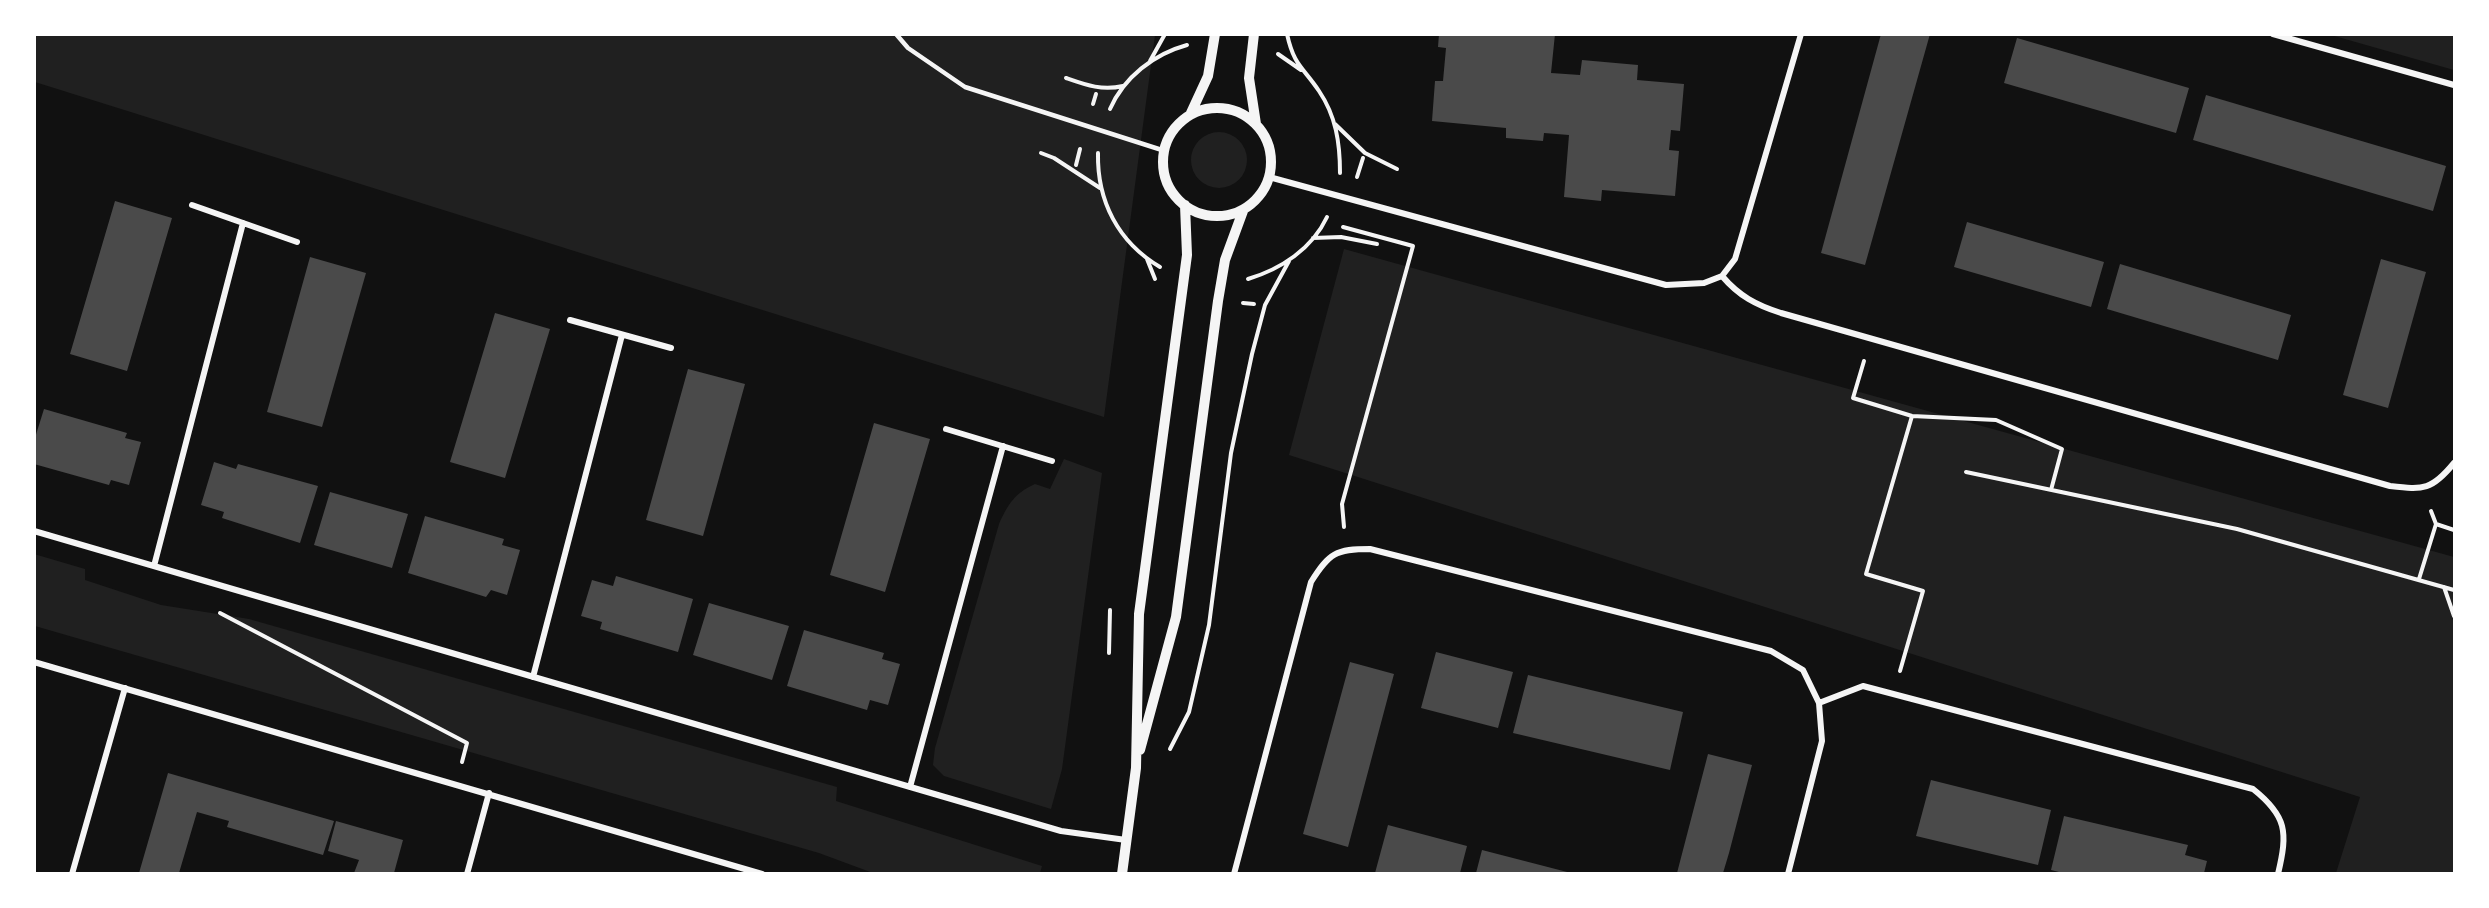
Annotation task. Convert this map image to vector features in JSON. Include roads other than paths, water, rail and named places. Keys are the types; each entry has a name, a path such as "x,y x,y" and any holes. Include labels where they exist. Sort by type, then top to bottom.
{"street":[{"path":"1190,115 1208,109 1227,109 1243,114 1256,124 1266,138 1272,154 1266,187 1256,201 1243,211 1226,216 1208,216 1190,210 1175,197 1166,181 1163,162 1166,144 1176,128 1190,115 1208,76 1215,34"},
{"path":"1254,34 1250,78 1256,124"},
{"path":"1269,177 1666,285 1704,283 1722,276 1735,259 1801,34"},
{"path":"2273,34 2454,86"},
{"path":"192,206 297,242"},
{"path":"1136,768 1138,614 1187,255 1185,206"},
{"path":"1122,873 1136,768 1176,616 1225,260 1243,211"},
{"path":"154,566 243,223"},
{"path":"1722,276 1735,291 1755,304 1781,313 2391,486 2417,489 2439,481 2454,463"},
{"path":"570,320 671,348"},
{"path":"533,677 622,334"},
{"path":"946,429 1052,461"},
{"path":"910,787 1004,447"},
{"path":"34,531 1061,831 1126,840"},
{"path":"1234,873 1311,582 1324,561 1345,549 1370,549 1771,651 1803,670 1819,703 1822,741 1788,873"},
{"path":"34,662 762,873"},
{"path":"1819,703 1863,686 2253,789 2271,803 2281,817 2284,836 2283,855 2278,873"},
{"path":"72,873 125,688"},
{"path":"467,873 489,793"}],"lane":[{"path":"896,34 908,48 965,87 1165,151"}]}
